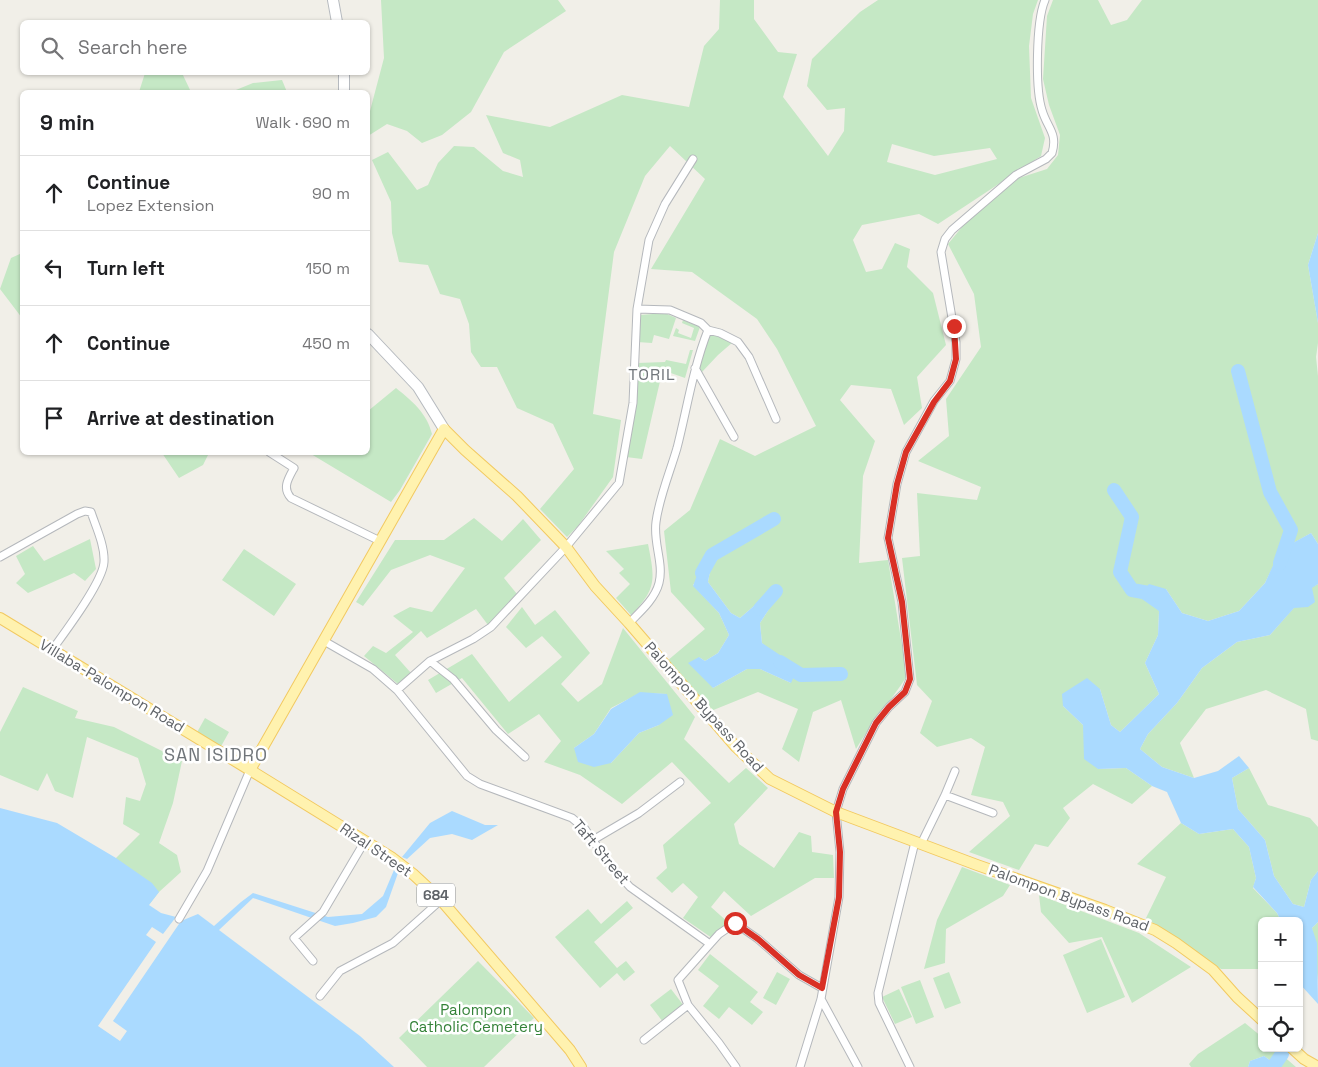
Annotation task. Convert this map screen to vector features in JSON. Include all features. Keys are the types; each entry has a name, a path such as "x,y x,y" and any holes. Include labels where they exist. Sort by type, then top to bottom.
{"main road":[{"path":"333,0 337,20"},
{"path":"344,75 344,90"},
{"path":"250,770 444,429 418,387 370,336"},
{"name":"Palompon Bypass Road","path":"444,429 517,496 566,547 595,586 736,747 770,779 836,812 1156,930 1176,942 1213,970 1258,1016"},
{"name":"Villaba-Palompon Road","path":"0,618 250,770"},
{"name":"Rizal Street","path":"250,770 391,857 413,874 441,900 570,1050 581,1067"},
{"path":"1296,1052 1318,1067"}],"street":[{"path":"800,1067 821,999 839,897 840,852 836,812 843,789 876,723 905,692 910,679 902,602 888,538 897,484 906,452 934,402 950,381 956,359 956,342 941,252 945,239 952,230 1016,175 1046,159 1052,153 1054,146 1052,130 1042,111 1037,85 1039,40 1045,0"},
{"path":"397,690 430,661 473,639 491,627 566,547 619,483 633,404 637,309 649,240 665,204 693,159"},
{"path":"637,309 670,310 701,323 708,330 720,333 738,342 749,357 776,419"},
{"path":"629,623 648,603 658,584 660,572 655,540 656,521 677,448 695,368 708,330"},
{"path":"695,368 734,437"},
{"path":"274,455 294,468 286,485 286,493 291,498 380,541"},
{"path":"0,557 77,514 91,512 104,562 100,575 82,608 52,650"},
{"name":"Taft Street","path":"324,641 373,669 397,690 467,776 480,784 561,812 572,818 593,840 610,865 630,887 710,944"},
{"path":"430,661 453,680 496,730 525,757"},
{"path":"179,919 207,871 250,770"},
{"path":"910,1067 879,1003 878,992 918,843 945,796 955,771"},
{"path":"593,840 639,814 680,782"},
{"path":"945,796 993,813"},
{"path":"313,961 294,938 323,912 365,841"},
{"path":"320,996 340,971 392,943 441,900"},
{"path":"736,1067 688,1006 678,980 718,934 735,923 758,939 799,975 822,988"},
{"path":"821,999 858,1067"},
{"path":"644,1040 688,1006"}],"green space":[{"path":"381,0 558,0 566,11 504,52 471,112 442,135 422,143 407,131 387,124 370,135 370,111 384,58"},
{"path":"720,0 754,0 754,19 778,52 797,54 783,97 828,156 844,131 845,108 827,110 807,86 812,59 860,12 878,0 1038,0 1033,14 1029,46 1031,98 1045,138 1041,156 938,224 919,214 862,225 853,240 866,272 882,269 895,243 910,249 907,267 933,293 946,345 917,377 922,408 904,425 891,389 851,385 840,400 875,441 863,476 859,563 888,560 907,676 856,749 841,700 813,712 799,762 782,749 798,709 758,692 711,711 667,661 705,629 671,592 664,531 690,510 720,439 755,456 816,426 777,349 757,319 692,272 651,269 705,179 670,146 645,176 614,252 593,414 621,420 613,477 578,526 567,537 540,509 574,469 553,424 517,408 497,367 481,367 471,352 469,324 460,299 440,294 428,265 399,262 392,233 391,202 372,160 388,152 417,190 428,185 438,163 454,146 474,147 503,171 523,177 520,160 503,153 486,115 550,127 622,95 689,107 704,46 719,29","holes":["892,144 934,156 990,148 997,159 935,175 887,162","722,546 726,551 711,566 708,582 731,613 740,618 770,592 776,598 760,623 762,643 791,683 760,669 747,669 713,688 699,657 705,661 718,653 729,635 719,613 693,585"]},
{"path":"1053,0 1098,0 1111,25 1127,20 1142,0 1318,0 1318,233 1308,265 1318,323 1316,357 1318,376 1318,544 1311,533 1281,550 1265,583 1239,611 1208,621 1182,613 1166,589 1159,611 1158,635 1145,663 1159,694 1120,732 1111,725 1100,689 1063,706 1083,725 1098,769 1126,768 1152,786 1132,804 1093,784 1063,808 1070,818 1048,847 1035,844 1019,870 969,852 1010,816 1003,802 971,795 985,747 971,738 937,747 920,733 932,701 917,685 902,558 920,556 917,493 977,500 981,487 918,461 949,436 946,399 981,347 974,294 948,244 971,216 1019,178 1047,169 1058,155 1060,135 1049,105 1043,79 1047,16"},
{"path":"144,75 183,75 190,90 140,90"},
{"path":"282,80 286,90 236,90 253,83"},
{"path":"20,254 20,315 0,289 11,258"},
{"path":"665,313 676,318 669,339 654,335 652,343 637,342 640,315"},
{"path":"683,320 700,327 695,341 673,336 676,328 679,330 678,333 691,338 694,328 682,323"},
{"path":"713,333 733,342 702,372 698,366 709,334"},
{"path":"690,350 693,350 685,378 665,371 661,377 642,459 626,457 637,363 665,362 666,360 686,364"},
{"path":"396,388 423,414 432,434 400,490 391,502 313,455 370,455 370,409"},
{"path":"163,455 208,455 203,465 179,478"},
{"path":"474,518 502,541 523,519 541,540 504,578 517,594 488,625 476,609 427,638 421,631 395,655 411,673 398,684 364,656 373,646 386,653 413,632 393,616 410,607 432,612 465,568 430,555 391,570 363,606 356,602 395,540 444,540"},
{"path":"90,539 96,569 85,581 74,573 28,593 16,583 25,574 16,556 33,546 44,561"},
{"path":"648,544 653,575 652,583 646,598 631,615 616,598 630,584 619,573 624,569 606,551"},
{"path":"244,549 296,584 274,616 222,580"},
{"path":"1318,584 1318,741 1311,739 1306,709 1266,690 1206,709 1180,743 1194,778 1162,767 1140,749 1148,734 1177,703 1202,668 1237,642 1270,635 1312,587"},
{"path":"522,607 535,625 555,610 590,653 561,684 578,702 602,684 623,628 695,717 684,739 729,783 746,768 768,788 734,824 739,844 774,868 799,832 811,836 812,852 833,855 834,878 815,878 751,916 724,891 711,907 730,924 712,938 683,918 698,897 683,883 672,893 656,878 667,868 663,845 711,803 672,762 622,804 580,775 544,762 561,741 539,714 508,734 462,678 436,693 428,680 472,654 509,702 562,657 542,636 526,648 506,627","holes":["640,693 667,694 659,725 639,733 611,763 574,748 594,734 611,708"]},
{"path":"23,687 78,711 75,718 114,727 182,761 173,803 159,843 177,855 181,872 159,892 144,911 99,858 116,858 140,834 123,824 126,797 140,801 146,784 138,758 87,737 73,798 55,791 47,773 38,791 0,775 0,732"},
{"path":"205,718 229,732 219,750 195,736"},
{"path":"1249,768 1268,805 1310,818 1318,827 1318,871 1311,880 1304,907 1293,904 1274,876 1265,840 1238,809 1232,778"},
{"path":"1181,823 1199,834 1233,829 1249,847 1256,878 1253,888 1279,917 1258,917 1258,969 1221,969 1146,918 1166,877 1137,864"},
{"path":"962,867 1010,885 1003,896 946,929 945,963 924,969 937,920"},
{"path":"1039,895 1139,933 1191,967 1132,1003 1102,937 1069,943 1041,912"},
{"path":"627,901 633,908 594,942 617,968 626,961 635,972 624,981 617,973 600,988 555,937 588,909 601,924"},
{"path":"1318,922 1318,982 1312,928"},
{"path":"1101,939 1125,997 1087,1013 1063,955"},
{"path":"710,954 758,992 750,1002 763,1012 752,1025 729,1007 719,1019 703,1006 719,986 698,970"},
{"name":"Palompon Catholic Cemetery","path":"478,961 534,1018 484,1067 427,1067 399,1038"},
{"path":"777,972 790,979 776,1005 763,998"},
{"path":"949,972 961,1003 945,1009 933,978"},
{"path":"920,980 934,1017 916,1024 901,987"},
{"path":"671,989 684,1006 663,1022 650,1005"},
{"path":"899,989 912,1017 895,1024 882,997"},
{"path":"1245,1023 1258,1034 1258,1052 1279,1052 1296,1067 1279,1067 1264,1056 1250,1061 1248,1067 1191,1067 1189,1064 1198,1054"}],"water":[{"path":"1318,233 1318,323 1308,265"},
{"path":"1311,533 1318,544 1318,584 1312,588 1315,602 1308,607 1294,608 1270,635 1237,642 1202,668 1177,703 1148,734 1140,749 1162,767 1194,778 1218,771 1239,756 1249,768 1232,778 1238,809 1265,840 1274,876 1293,904 1304,907 1311,880 1318,871 1318,922 1312,928 1317,943 1318,1004 1303,987 1303,917 1279,917 1253,887 1256,878 1249,847 1233,829 1199,834 1181,823 1167,792 1152,786 1126,768 1098,769 1084,759 1083,725 1063,706 1062,694 1087,678 1100,689 1111,725 1120,732 1159,694 1145,663 1158,635 1159,611 1139,597 1149,584 1166,589 1182,613 1208,621 1239,611 1265,583 1280,550"},
{"path":"722,546 726,551 711,566 708,582 731,613 740,618 770,592 776,598 760,623 762,643 798,667 791,683 760,669 747,669 713,688 688,663 699,657 705,661 718,653 729,635 719,613 693,586 700,567"},
{"path":"640,692 667,694 673,715 659,725 639,733 611,763 594,767 578,762 574,748 594,734 611,709"},
{"path":"0,808 57,823 116,858 152,883 159,892 149,905 161,913 176,917 181,921 198,914 214,926 253,893 328,917 362,914 383,896 394,870 398,873 386,907 376,917 335,926 253,898 219,930 360,1036 394,1067 0,1067"},
{"path":"452,811 485,825 498,825 472,840 452,834 430,838 407,859 402,857 430,823"},
{"path":"1264,1056 1279,1067 1248,1067 1250,1061"}],"pier":[{"path":"176,917 181,921 113,1021 127,1031 120,1041 98,1026 156,942 146,935 152,927 163,934"}],"waterway":[{"path":"1238,371 1270,492 1291,530 1280,563"},
{"path":"1114,490 1132,517 1120,572 1132,590 1160,595"},
{"path":"702,573 712,555 774,519"},
{"path":"760,609 776,591"},
{"path":"780,662 801,675 841,674"},
{"path":"1273,1067 1282,1054"}],"district":[{"name":"TORIL","path":"652,374"},
{"name":"SAN ISIDRO","path":"216,755"}],"route":[{"path":"735,923 758,939 799,975 822,988 839,897 840,852 836,812 843,789 876,723 905,692 910,679 902,602 888,538 894,512 897,484 906,452 934,402 950,381 956,359 954,326"}]}
